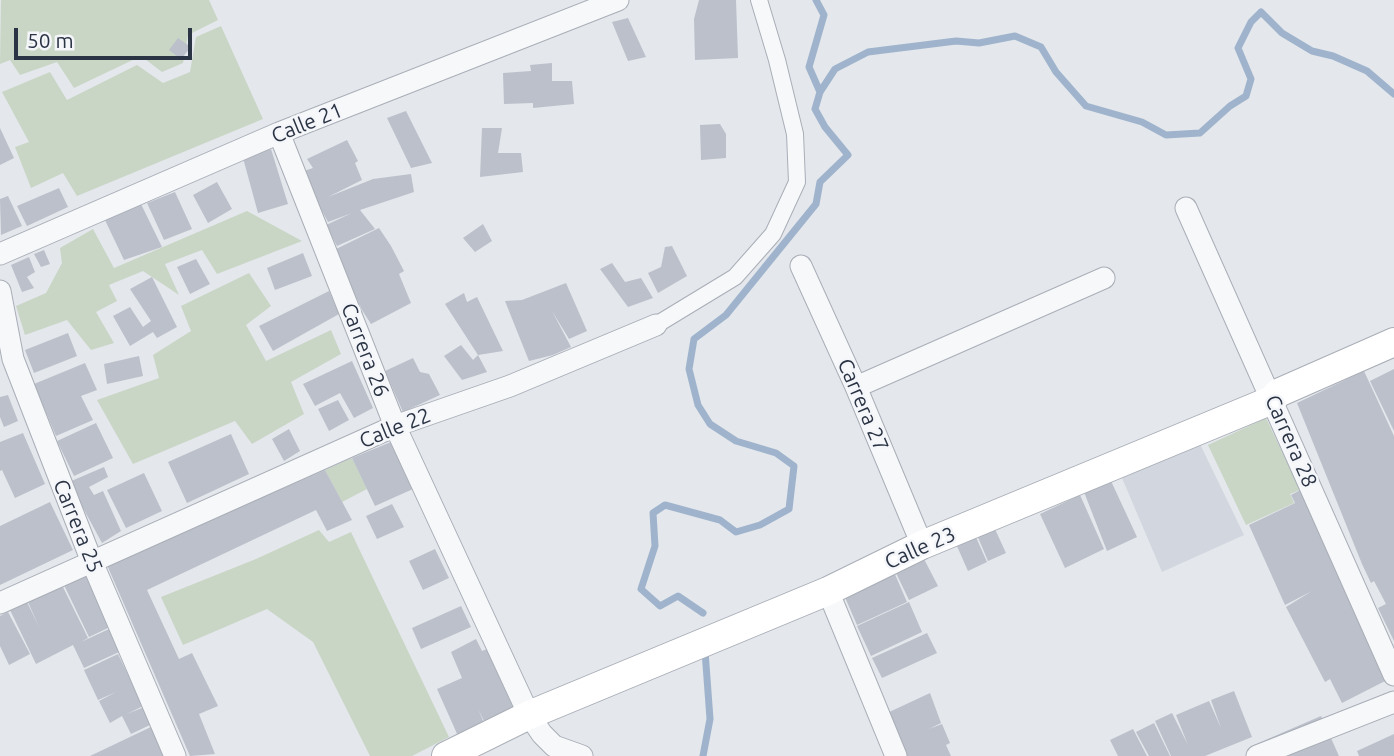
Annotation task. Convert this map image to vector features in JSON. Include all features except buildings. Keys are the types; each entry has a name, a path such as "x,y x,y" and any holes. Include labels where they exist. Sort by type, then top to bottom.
{"main road":[{"name":"Calle 23","path":"446,756 529,715 828,591 922,545 1272,400 1278,393 1394,342"}],"street":[{"name":"Calle 21","path":"0,254 279,133 618,0"},
{"name":"Calle 22","path":"0,603 395,426 510,386 656,325 735,277 773,234 797,182 795,134 759,0"},
{"name":"Carrera 26","path":"279,133 395,426 529,715 554,746 582,756"},
{"name":"Carrera 28","path":"1186,208 1394,675"},
{"name":"Carrera 27","path":"801,266 856,387 922,545"},
{"path":"856,387 1104,278"},
{"name":"Carrera 25","path":"0,291 13,359 92,562 175,756"},
{"path":"828,591 895,756"},
{"path":"1257,756 1394,702"}],"shaded area":[{"path":"1200,444 1244,535 1162,572 1122,478"}],"green space":[{"path":"1,0 209,0 218,20 188,35 183,63 162,72 141,56 74,88 57,62 20,75 10,60 0,64"},
{"path":"221,26 263,119 77,196 63,173 31,188 15,147 29,142 2,92 50,72 67,100 137,65 163,83 190,72 196,37"},
{"path":"247,211 302,241 217,274 202,250 165,264 179,295 143,271 109,285 117,301 96,312 114,343 91,350 67,320 25,335 16,306 46,293 62,263 60,248 93,229 114,268"},
{"path":"249,273 271,306 246,325 266,361 331,330 341,354 291,382 304,414 252,444 235,421 133,464 97,400 159,378 153,355 191,331 181,306"},
{"path":"1266,418 1300,490 1290,494 1294,503 1246,525 1208,445"},
{"path":"352,458 367,489 342,502 325,470"},
{"path":"319,530 329,542 351,532 449,737 412,756 370,756 313,642 267,609 183,645 161,597 256,559"}],"waterway":[{"path":"816,0 824,15 809,67 820,92"},
{"path":"703,613 678,596 660,606 641,589 655,546 653,513 665,505 720,520 736,532 760,525 789,509 794,466 776,453 736,441 710,424 698,405 689,369 694,339 726,315 816,204 820,182 848,155 825,127 815,109 820,92 835,69 868,52 956,41 979,43 1015,36 1041,47 1056,72 1086,106 1142,122 1166,135 1200,133 1230,106 1246,96 1251,79 1238,48 1251,22 1261,12 1282,33 1312,51 1333,56 1367,71 1394,94"},
{"path":"703,756 710,719 705,651"}]}
